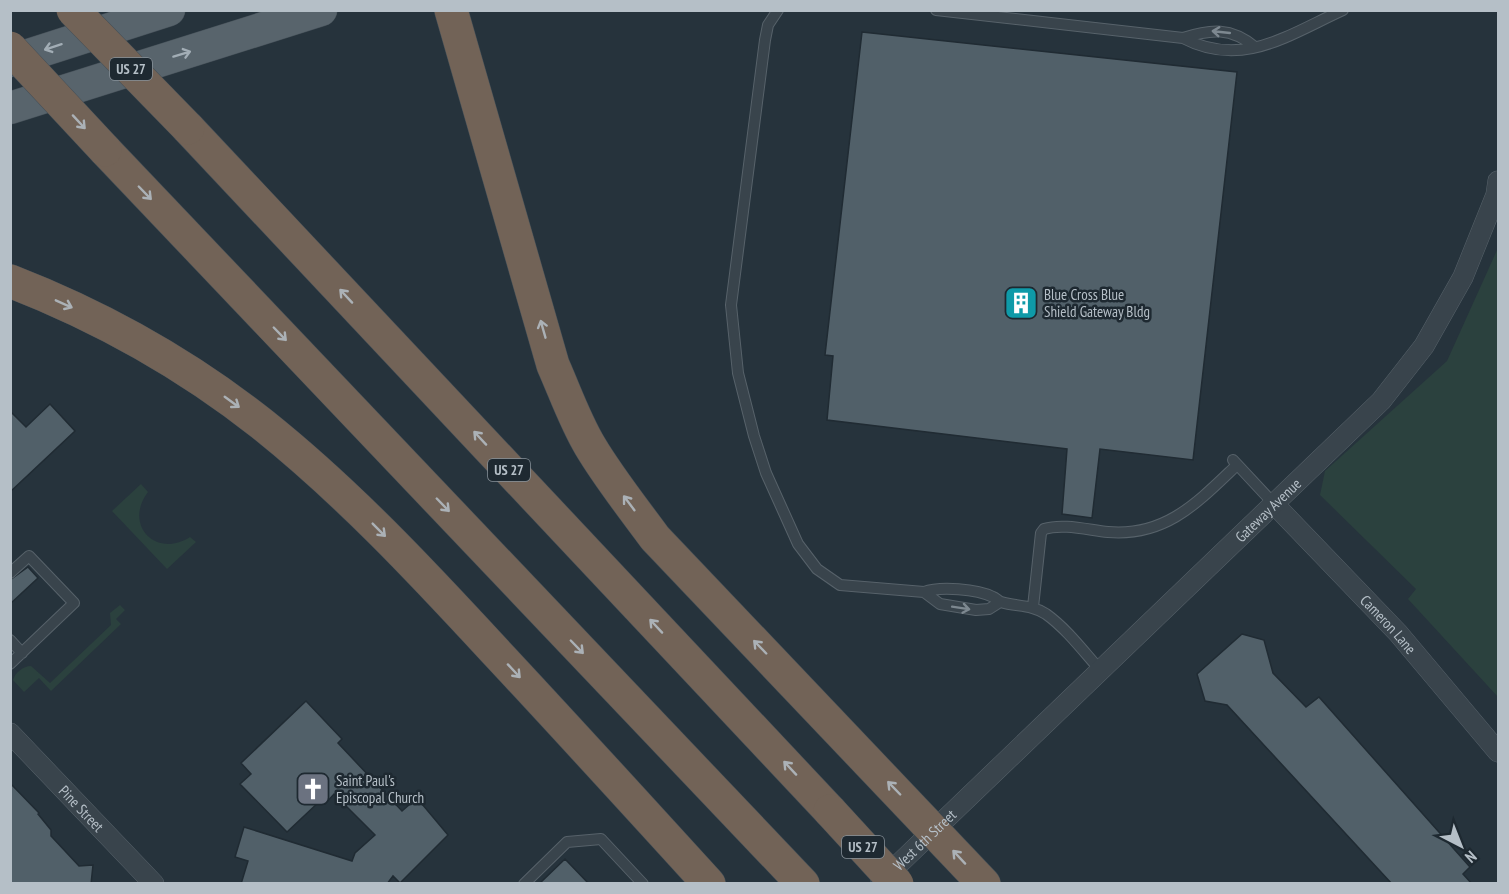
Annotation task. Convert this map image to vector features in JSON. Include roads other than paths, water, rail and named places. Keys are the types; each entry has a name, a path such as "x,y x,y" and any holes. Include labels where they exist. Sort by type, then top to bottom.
{"highway":[{"name":"US 27","path":"73,10 188,128 897,884"},
{"path":"97,10 188,128"},
{"path":"452,10 554,365 590,445 615,485 656,538 984,884"},
{"path":"10,48 734,812 778,870 803,884"},
{"path":"10,280 105,323 148,346 206,383 270,431 328,481 451,604 708,884"}],"main road":[{"path":"10,61 169,10"},
{"path":"10,108 321,10"}],"street":[{"name":"Gateway Avenue","path":"972,795 1381,401 1424,346 1463,277 1496,195 1498,181"},
{"name":"Cameron Lane","path":"1274,504 1398,633 1498,752"},
{"name":"Pine Street","path":"10,733 150,882"},
{"name":"West 6th Street","path":"879,884 972,795"}],"lane":[{"path":"778,10 768,25 765,39 731,305 740,383 766,473 798,544 817,569 840,585 924,592 943,588 981,593 993,596 1000,602 1033,607 1046,614 1064,629 1101,671"},
{"path":"936,10 1014,14 1183,38 1204,48 1235,52 1269,45 1343,10"},
{"path":"1183,38 1212,31 1238,34 1255,47"},
{"path":"1033,607 1041,533 1044,529 1062,527 1115,532 1142,531 1161,526 1183,514 1203,498 1235,463 1274,504"},
{"path":"10,573 29,556 74,603 10,664"},
{"path":"924,592 940,604 976,610 989,609 1000,602"},
{"path":"10,640 22,652"},
{"path":"524,884 567,842 601,839 643,884"}],"place":[{"name":"Blue Cross Blue Shield Gateway Bldg","path":"1021,303"},
{"name":"Saint Paul's Episcopal Church","path":"313,789"}]}
